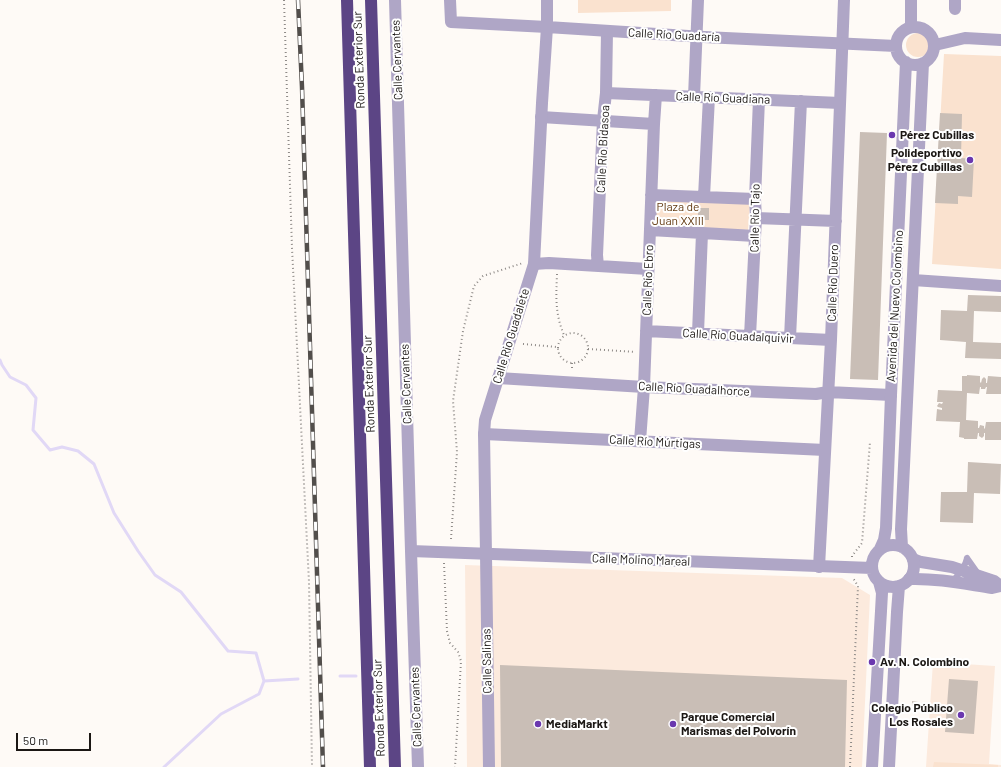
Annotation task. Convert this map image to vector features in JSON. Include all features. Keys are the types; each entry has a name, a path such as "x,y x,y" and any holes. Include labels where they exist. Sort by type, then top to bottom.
{"highway":[{"name":"Ronda Exterior Sur","path":"347,0 370,767"},
{"name":"Ronda Exterior Sur","path":"371,0 395,767"}],"street":[{"name":"Calle Cervantes","path":"395,0 418,767"},
{"name":"Calle Río Guadaría","path":"450,0 451,22 896,46"},
{"name":"Calle Río Guadalete","path":"486,554 485,420 529,263 548,27 547,0"},
{"path":"694,97 698,0"},
{"name":"Calle Río Duero","path":"820,567 831,340 844,0"},
{"path":"911,0 911,27"},
{"path":"911,27 918,27 930,33 934,45 933,53 929,59 917,65 906,62 901,58 896,46 900,34 911,27"},
{"name":"Calle Río Bidasoa","path":"598,266 603,120 606,93 607,31"},
{"path":"934,45 965,38 1001,40"},
{"name":"Avenida del Nuevo Colombino","path":"880,549 884,540 886,528 906,62"},
{"name":"Avenida del Nuevo Colombino","path":"902,547 923,63"},
{"name":"Calle Río Guadiana","path":"606,93 840,103"},
{"name":"Calle Río Ebro","path":"640,441 644,387 656,95"},
{"path":"704,197 709,97"},
{"name":"Calle Río Tajo","path":"750,336 756,218 755,199 759,99"},
{"path":"790,338 801,101"},
{"path":"541,117 654,124"},
{"path":"651,195 755,199"},
{"path":"756,218 836,221"},
{"path":"650,230 755,236"},
{"path":"698,333 702,234"},
{"path":"529,263 648,269"},
{"path":"913,280 1001,286"},
{"name":"Calle Río Guadalquivir","path":"646,331 831,340"},
{"name":"Calle Río Guadalhorce","path":"498,378 644,387 816,394 828,392 891,395"},
{"name":"Calle Río Múrtigas","path":"484,434 825,450"},
{"path":"872,767 882,593 879,582 872,568 872,563 876,553 880,549 885,546 897,545 907,550 911,554 914,566 913,573 904,583 889,767"},
{"name":"Calle Molino Mareal","path":"411,551 872,568"},
{"name":"Calle Salinas","path":"486,554 489,767"},
{"path":"913,559 921,562 952,567 979,575 994,581 1000,586"},
{"path":"879,582 892,587 924,578 992,588 1000,586"}],"lane":[{"path":"952,582 962,570"}],"path":[{"path":"284,0 292,248 309,582 312,767"},
{"path":"451,539 457,452 453,401 463,331 474,286 483,276 529,263"},
{"path":"557,271 556,299 559,324 564,335"},
{"path":"569,333 578,334 585,340 588,349 587,354 581,361 572,363 563,360 557,347 564,335 569,333"},
{"path":"523,344 557,347"},
{"path":"588,349 636,352"},
{"path":"572,363 572,370"},
{"path":"850,767 858,586 853,578 852,556 862,544 870,442"},
{"path":"444,563 447,631 450,643 458,652 461,660 455,767"}],"shaded area":[{"path":"465,565 842,578 870,595 862,767 467,767"},
{"name":"Colegio Público Los Rosales","path":"933,662 995,666 989,764 1001,765 1001,767 926,767"}],"green space":[{"path":"578,0 671,0 671,11 578,13"},
{"path":"918,33 926,37 930,45 926,53 918,57 910,53 906,45 910,37"},
{"name":"Polideportivo Pérez Cubillas","path":"944,54 1001,56 1001,269 932,264"},
{"name":"Plaza de Juan XXIII","path":"654,199 750,203 748,230 653,227"},
{"path":"934,762 998,765 998,767 933,767"}],"building":[{"path":"940,113 962,114 961,158 974,159 972,197 958,196 958,204 935,203"},
{"path":"860,132 887,133 878,380 850,379"},
{"path":"698,208 709,208 709,220 698,220"},
{"path":"968,295 1001,296 1001,312 974,311 973,342 1001,343 1001,359 965,358 966,342 940,340 941,310 967,311"},
{"path":"962,376 980,376 981,383 984,377 987,383 988,376 1001,377 1001,394 986,394 987,387 985,389 981,389 980,387 979,394 967,393 966,420 978,421 978,428 980,425 984,426 984,429 986,422 1001,422 1001,440 985,440 985,433 982,438 978,433 977,439 964,439 959,437 960,422 936,421 937,409 942,410 942,408 937,406 939,403 942,404 943,402 937,402 938,390 962,391"},
{"path":"968,462 1001,464 1000,494 974,493 973,523 940,522 941,492 967,492"},
{"name":"Parque Comercial Marismas del Polvorín","path":"500,665 847,680 845,767 501,767"},
{"path":"949,679 978,681 974,734 945,732"},
{"path":"912,701 918,702 917,706 912,706"}],"waterway":[{"path":"0,360 10,377 26,385 36,398 33,430 50,450 62,447 78,451 94,464 114,513 155,575 181,592 228,651 256,653 264,681 259,694 221,714 164,767"},
{"path":"340,676 356,676"},
{"path":"264,681 298,679"}],"railway":[{"path":"298,0 323,767"}],"place":[{"name":"Pérez Cubillas","path":"892,135"},
{"name":"Polideportivo Pérez Cubillas","path":"970,160"},
{"name":"Av. N. Colombino","path":"872,662"},
{"name":"Colegio Público Los Rosales","path":"961,715"},
{"name":"MediaMarkt","path":"538,724"},
{"name":"Parque Comercial Marismas del Polvorín","path":"673,724"}]}
